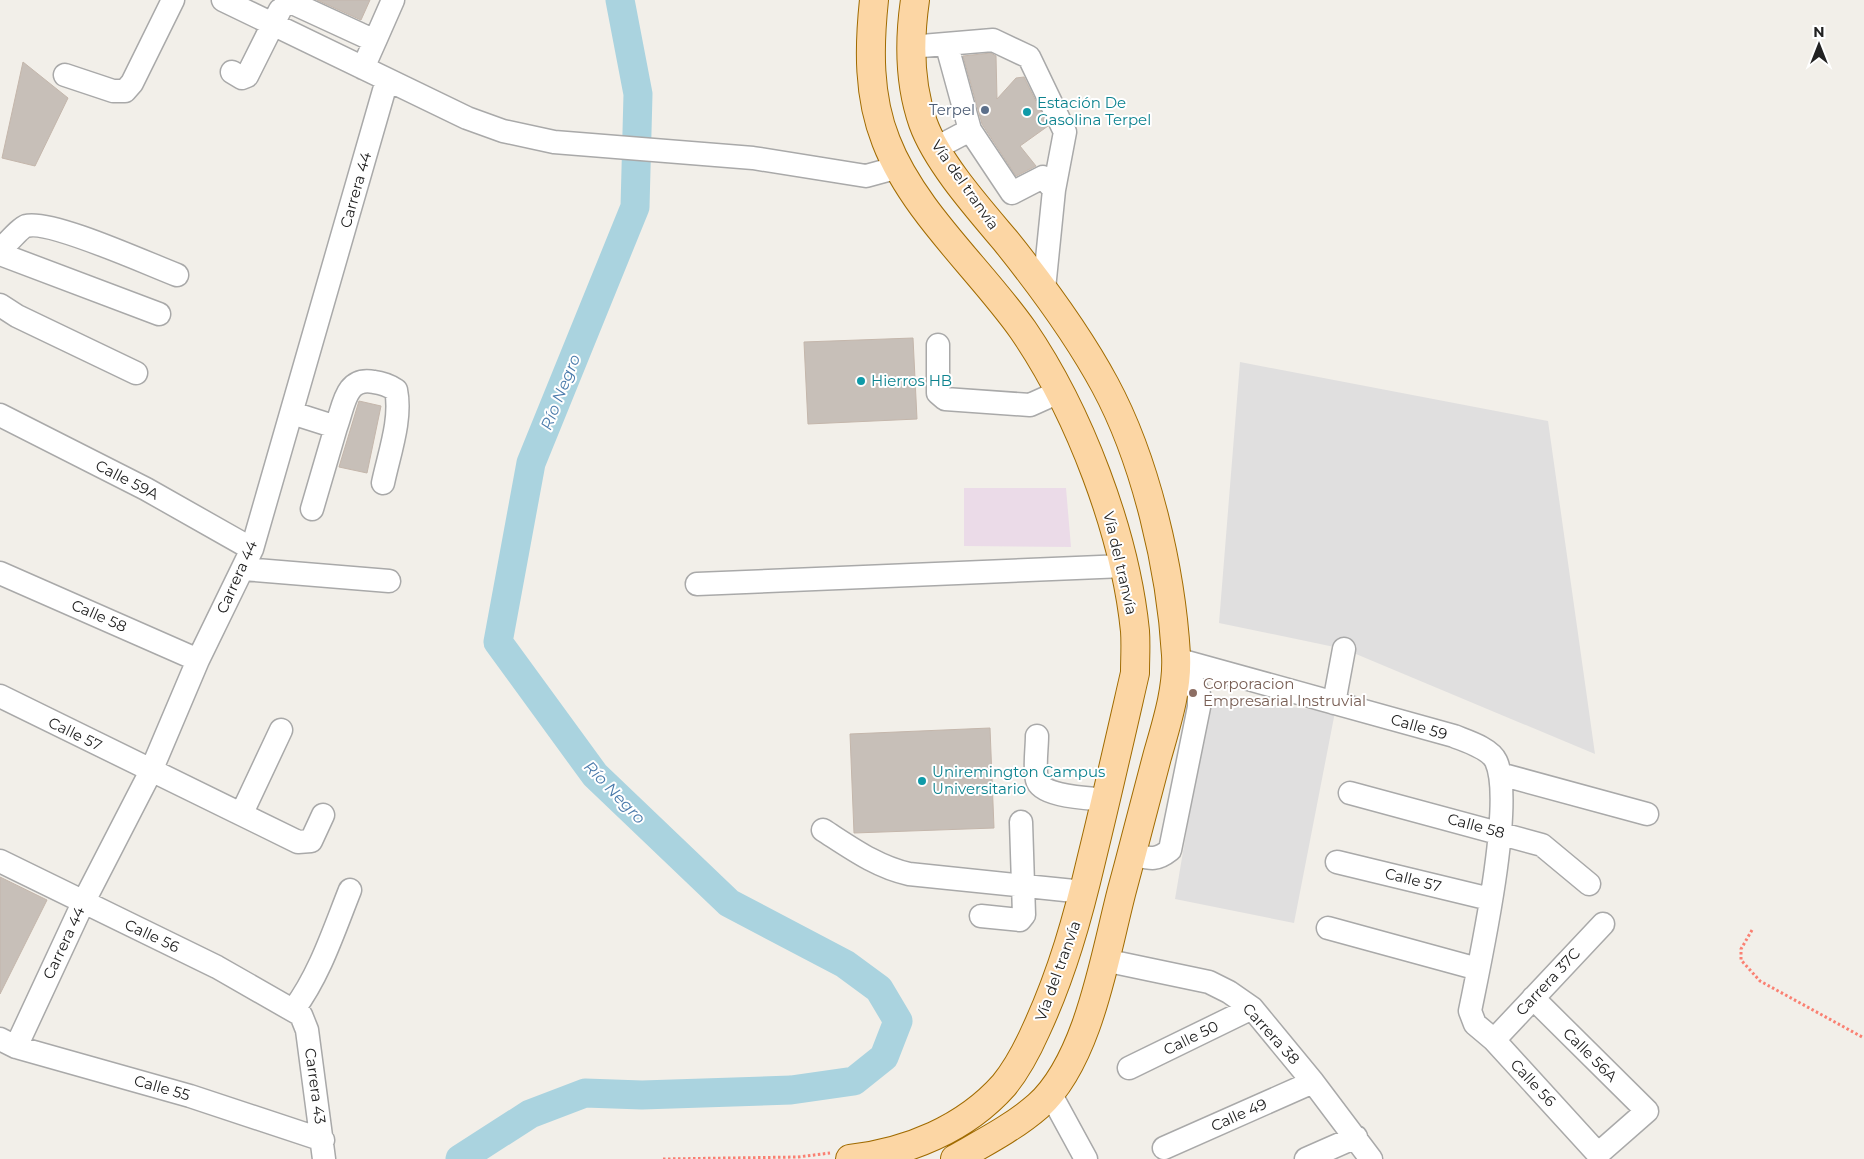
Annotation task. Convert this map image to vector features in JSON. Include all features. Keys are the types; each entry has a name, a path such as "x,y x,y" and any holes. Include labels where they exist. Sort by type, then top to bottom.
{"main road":[{"name":"Vía del tranvía","path":"842,1156 898,1151 932,1137 964,1119 985,1103 1004,1084 1030,1044 1049,1003 1069,948 1106,800 1134,673 1135,633 1124,566 1101,487 1059,392 1022,330 931,216 899,167 886,141 871,73 871,32 874,0"},
{"name":"Vía del tranvía","path":"915,0 910,47 915,88 930,137 958,181 1044,289 1081,344 1106,388 1130,446 1160,538 1170,587 1175,670 1170,710 1085,1030 1076,1052 1050,1093 1019,1120 955,1159"},
{"path":"899,167 930,137"},
{"path":"899,167 927,168 958,181"}],"street":[{"path":"65,75 113,91 125,91 132,83 173,0"},
{"path":"223,0 467,118 503,131 554,142 753,158 866,176 899,167"},
{"path":"232,72 242,78 247,76 286,0 375,42"},
{"path":"364,68 393,0"},
{"path":"910,47 946,46 993,40 1029,57 1065,132 1054,190 1044,289"},
{"path":"946,46 970,130 1012,193 1043,177 1054,190"},
{"name":"Carrera 44","path":"8,1043 151,771 198,660 247,559 292,413 387,80"},
{"path":"930,137 970,130"},
{"path":"0,250 24,227 37,225 58,229 176,275"},
{"path":"0,254 159,314"},
{"path":"0,305 18,316 136,373"},
{"path":"938,345 938,393 945,399 1030,406 1059,392"},
{"path":"312,509 336,427 350,388 356,382 364,380 386,384 396,390 398,403 397,417 382,483"},
{"path":"292,413 336,427"},
{"name":"Calle 59A","path":"0,415 146,488 247,559"},
{"path":"247,559 390,580"},
{"path":"698,584 1124,566"},
{"name":"Calle 58","path":"0,573 198,660"},
{"path":"1334,703 1344,649"},
{"path":"1132,854 1151,859 1160,858 1170,850 1199,707 1199,694 1195,686 1175,670"},
{"name":"Calle 59","path":"1175,670 1334,703 1454,736 1478,747 1495,759 1500,774"},
{"name":"Calle 57","path":"0,696 298,842 305,843 311,840 323,815"},
{"path":"242,813 281,730"},
{"path":"1036,736 1036,779 1040,786 1048,792 1106,800"},
{"path":"1328,928 1478,970 1500,832 1500,774 1647,814"},
{"name":"Calle 58","path":"1350,793 1500,832 1542,845 1589,884"},
{"path":"981,916 1020,920 1024,915 1021,822"},
{"path":"823,830 876,864 891,870 909,874 1084,892"},
{"name":"Calle 56","path":"0,861 82,903 217,967 298,1012"},
{"name":"Calle 57","path":"1337,862 1490,900"},
{"path":"298,1012 303,996 327,948 350,890"},
{"name":"Carrera 37C","path":"1494,1040 1603,924"},
{"name":"Carrera 38","path":"1104,960 1209,982 1229,992 1252,1008 1313,1082 1371,1159"},
{"name":"Calle 56","path":"1478,970 1470,1011 1476,1024 1494,1040 1598,1154"},
{"name":"Calle 56A","path":"1533,998 1647,1111 1598,1154"},
{"name":"Calle 50","path":"1129,1068 1252,1008"},
{"name":"Carrera 43","path":"298,1012 307,1030 324,1149"},
{"name":"Calle 55","path":"8,1043 190,1096 324,1149"},
{"name":"Calle 49","path":"1164,1148 1313,1082"},
{"path":"1050,1093 1086,1159"},
{"path":"1306,1159 1356,1137"}],"path":[{"path":"1752,930 1741,948 1741,960 1760,981 1864,1038"},
{"path":"663,1159 842,1156"}],"shaded area":[{"path":"1240,362 1548,421 1595,754 1344,649 1219,623"},
{"path":"964,488 1066,488 1071,547 964,546"},
{"path":"1209,698 1335,712 1294,923 1175,899"}],"building":[{"path":"317,0 370,0 361,20"},
{"path":"991,53 996,56 997,99 1016,78 1024,77 1048,126 1020,146 1036,166 1016,176 982,124 963,56"},
{"path":"23,62 68,98 35,166 2,158"},
{"name":"Hierros HB","path":"913,338 917,419 808,424 804,342"},
{"path":"359,401 381,406 367,473 339,467"},
{"name":"Uniremington Campus Universitario","path":"990,728 994,828 854,833 850,734"},
{"path":"0,877 47,900 0,994"}],"waterway":[{"name":"Río Negro","path":"460,1159 530,1114 585,1093 642,1095 791,1090 854,1081 884,1057 898,1021 879,989 845,964 729,903 595,775 498,642 531,463 635,207 638,94 620,0"}],"place":[{"name":"Terpel","path":"985,110"},
{"name":"Estación De Gasolina Terpel","path":"1027,112"},
{"name":"Hierros HB","path":"861,381"},
{"name":"Corporacion Empresarial Instruvial","path":"1193,693"},
{"name":"Uniremington Campus Universitario","path":"922,781"}]}
